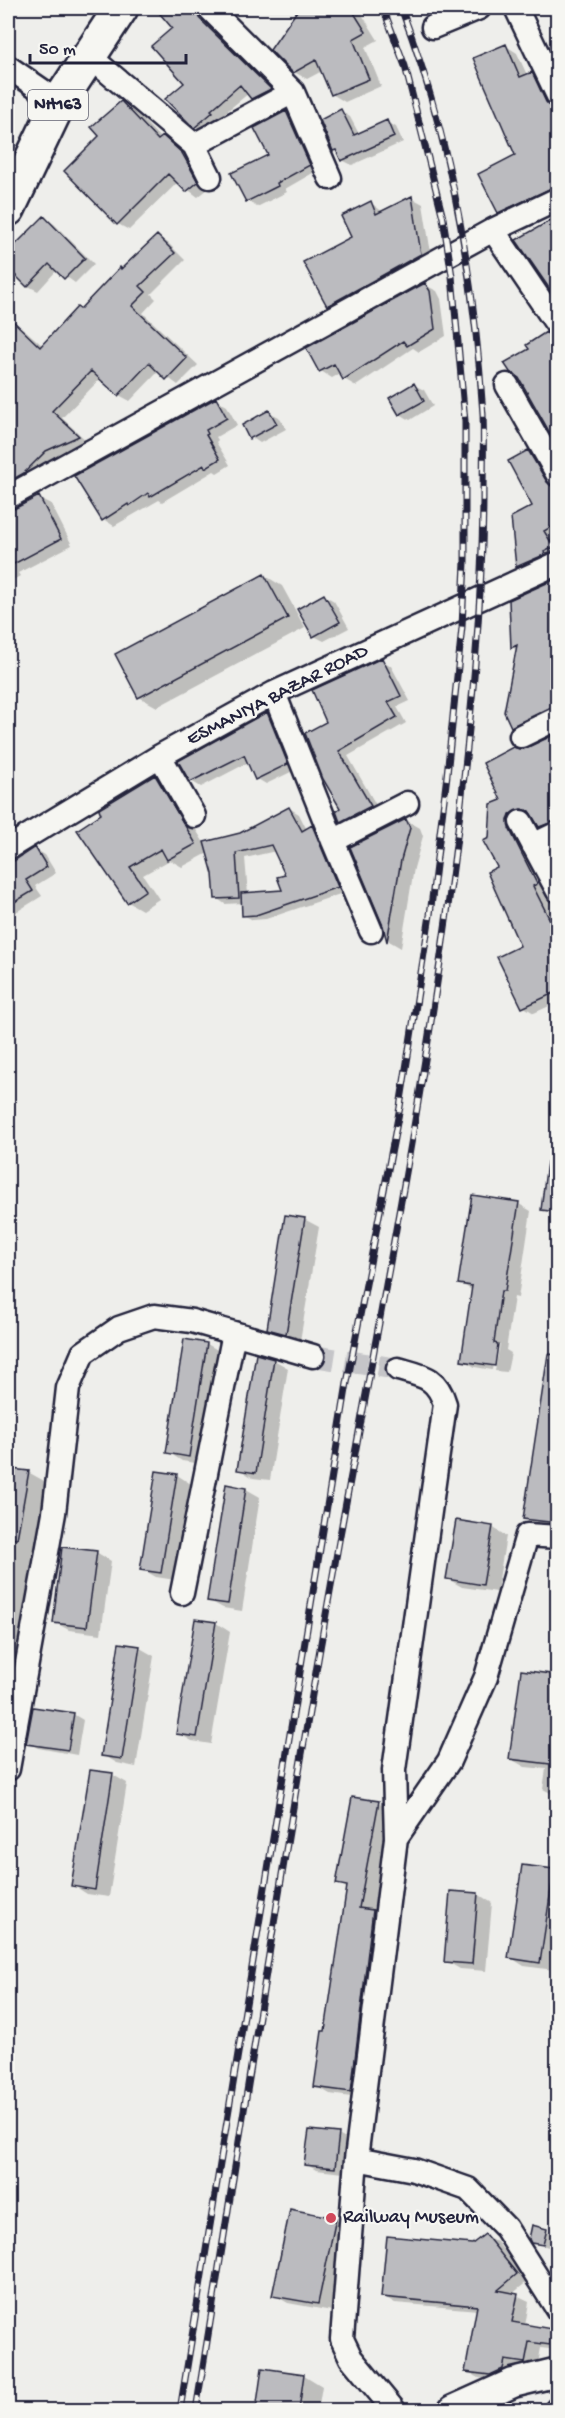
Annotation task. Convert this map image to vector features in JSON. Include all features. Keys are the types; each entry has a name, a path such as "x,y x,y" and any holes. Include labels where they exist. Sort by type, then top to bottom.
{"highway":[{"name":"NH163","path":"8,209 59,102 121,8"}],"main road":[{"path":"453,2410 513,2383 558,2372"},
{"path":"504,2410 513,2383"}],"street":[{"path":"208,8 293,92 330,178"},
{"path":"433,27 479,8"},
{"path":"516,8 558,96"},
{"path":"89,56 194,144 210,177"},
{"path":"8,67 59,102"},
{"path":"194,144 293,92"},
{"path":"8,497 493,230 558,199"},
{"path":"493,230 558,326"},
{"path":"507,385 558,476"},
{"name":"ESMANIYA BAZAR ROAD","path":"8,848 160,756 274,693 558,563"},
{"path":"274,693 371,931"},
{"path":"521,736 558,718"},
{"path":"160,756 194,816"},
{"path":"333,841 407,803"},
{"path":"521,822 558,891"},
{"path":"533,844 558,833"},
{"path":"8,1769 54,1513 68,1389 83,1353 118,1328 154,1316 192,1321 313,1356"},
{"path":"182,1593 234,1333"},
{"path":"394,2410 351,2358 342,2339 356,2159 396,1838 394,1770 445,1404 440,1390 429,1378 398,1369"},
{"path":"396,1838 449,1761 486,1677 527,1535 558,1537"},
{"path":"356,2159 414,2170 468,2190 506,2228 558,2310"}],"building":[{"path":"155,8 196,8 199,18 271,89 251,99 240,85 194,128 165,99 184,83 151,46 172,28"},
{"path":"299,8 351,8 366,32 353,39 369,79 331,95 316,60 293,73 270,50"},
{"path":"506,44 520,77 532,72 546,102 558,109 558,185 498,213 478,174 515,155 473,58"},
{"path":"121,101 158,140 163,136 182,153 198,182 186,192 168,174 117,225 64,171 99,136 91,127"},
{"path":"341,109 354,135 387,120 394,137 341,161 336,150 333,151 320,120"},
{"path":"286,111 310,165 277,183 278,186 246,202 231,173 268,155 254,128"},
{"path":"412,196 421,254 327,306 303,262 351,237 341,216 371,201 376,214"},
{"path":"44,216 85,258 64,279 49,264 27,287 8,268 8,252"},
{"path":"558,216 558,301 516,240"},
{"path":"157,235 175,253 140,286 146,292 132,306 187,358 166,380 149,363 118,396 91,371 52,411 79,436 46,451 24,473 8,482 8,316 40,347 77,307 80,309 120,267 121,269"},
{"path":"425,283 430,291 435,329 407,346 403,341 343,380 334,364 319,372 306,348"},
{"path":"546,332 552,338 558,339 558,447 519,378 510,372 504,363 529,349 526,345"},
{"path":"414,383 424,401 399,415 389,398"},
{"path":"216,398 227,418 206,430 208,434 206,435 220,459 205,468 204,465 150,497 148,493 102,521 74,476"},
{"path":"269,410 277,424 249,439 242,425"},
{"path":"528,450 547,482 558,488 558,523 544,531 554,547 544,552 546,554 516,567 511,517 532,506 508,461"},
{"path":"39,496 61,539 8,567 8,512"},
{"path":"264,574 288,618 138,698 115,654"},
{"path":"558,578 558,705 511,727 504,712 517,645 511,648 509,600"},
{"path":"324,594 340,622 313,637 297,609"},
{"path":"382,658 401,696 388,702 397,717 339,751 371,806 340,822 336,811 340,808 323,779 305,733 326,722 312,690"},
{"path":"267,712 288,764 255,780 244,755 190,782 178,761"},
{"path":"558,733 558,820 539,827 529,811 521,809 510,814 508,821 509,828 537,884 533,886 558,936 558,991 522,1008 497,957 520,946 487,872 497,867 483,841 489,838 491,804 501,800 483,763 513,747 526,748"},
{"path":"155,775 196,844 167,860 161,849 130,867 146,890 127,903 77,830 101,814 99,809"},
{"path":"289,807 302,831 312,825 338,887 256,915 242,916 241,893 282,890 277,877 285,875 271,845 236,853 239,898 215,899 213,874 204,842 240,833"},
{"path":"406,819 410,828 401,860 387,942 383,926 350,847"},
{"path":"35,847 47,867 26,880 33,891 8,906 8,865"},
{"path":"547,1162 558,1162 558,1212 541,1210"},
{"path":"472,1195 519,1202 505,1291 501,1291 494,1343 498,1344 495,1366 461,1361 472,1286 458,1284"},
{"path":"285,1215 305,1218 286,1334 267,1329"},
{"path":"184,1339 207,1343 189,1457 166,1453"},
{"path":"256,1354 274,1359 256,1473 237,1470"},
{"path":"548,1354 558,1355 558,1523 523,1519"},
{"path":"11,1469 29,1471 17,1539 8,1538"},
{"path":"156,1471 177,1474 161,1573 140,1570"},
{"path":"226,1484 246,1488 228,1604 207,1601"},
{"path":"456,1520 493,1526 483,1585 446,1579"},
{"path":"62,1547 97,1551 87,1627 53,1623"},
{"path":"195,1619 216,1622 197,1737 176,1734"},
{"path":"119,1643 140,1646 122,1759 101,1756"},
{"path":"521,1670 558,1675 558,1765 509,1759"},
{"path":"33,1707 74,1713 68,1750 26,1744"},
{"path":"90,1770 113,1773 95,1890 71,1886"},
{"path":"352,1797 379,1801 359,1908 373,1910 351,2092 314,2087 347,1886 336,1884"},
{"path":"522,1865 554,1869 540,1963 508,1958"},
{"path":"450,1891 478,1893 472,1964 444,1962"},
{"path":"309,2130 339,2133 335,2168 304,2165"},
{"path":"290,2209 336,2218 318,2304 272,2296"},
{"path":"532,2225 547,2229 543,2245 531,2243 529,2239"},
{"path":"485,2234 517,2274 498,2290 518,2294 512,2322 552,2329 550,2345 529,2342 525,2363 505,2360 503,2369 490,2375 465,2372 477,2306 381,2297 387,2236 472,2244"},
{"path":"262,2368 304,2374 299,2410 256,2410"}],"tunnel":[{"path":"313,1356 398,1369"}],"railway":[{"path":"180,2410 347,1383 400,1107 430,915 462,627 465,562 465,421 452,276 443,218 405,66 383,8"},
{"path":"196,2410 301,1758 419,1097 458,829 475,664 482,541 483,414 479,362 466,259 447,157 419,57 401,8"}],"place":[{"name":"Railway Museum","path":"331,2218"}]}
